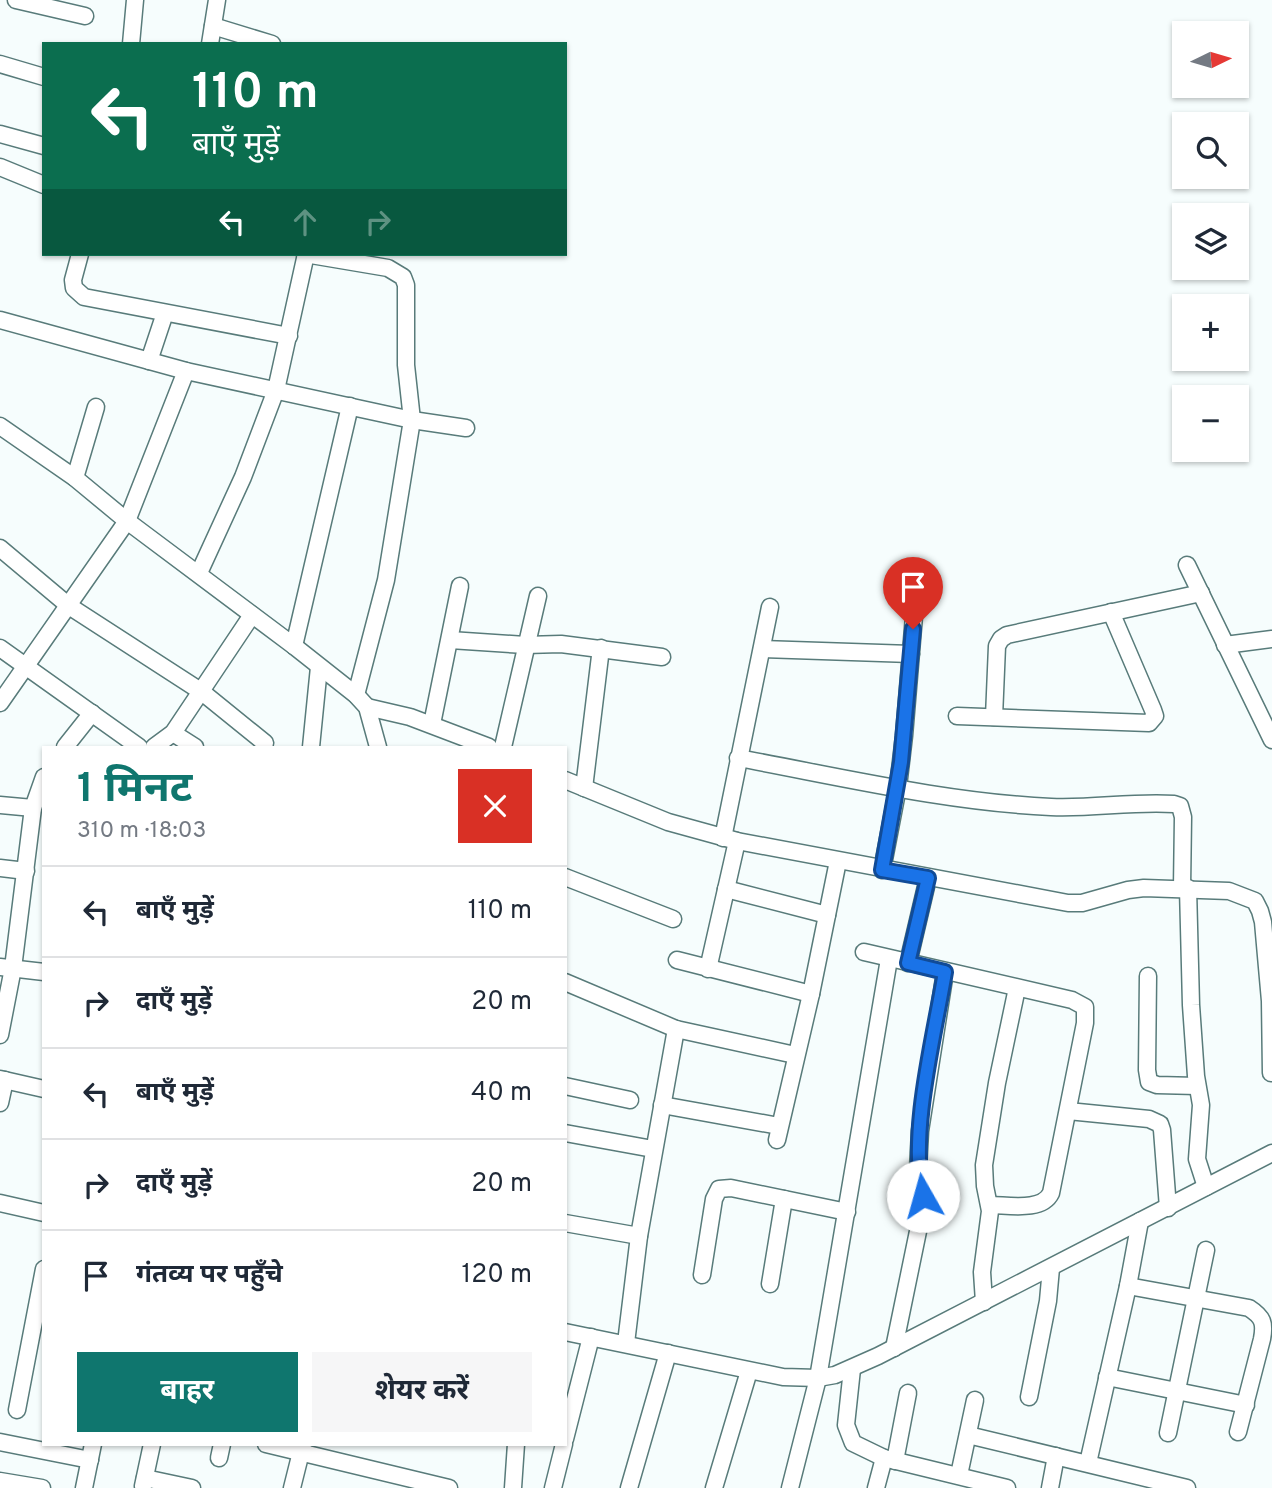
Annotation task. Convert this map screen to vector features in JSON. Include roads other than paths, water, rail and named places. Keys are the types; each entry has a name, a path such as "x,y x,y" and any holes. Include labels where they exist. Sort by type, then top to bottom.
{"street":[{"path":"16,0 85,16"},
{"path":"131,42 135,0"},
{"path":"210,42 217,0"},
{"path":"213,26 265,42"},
{"path":"0,64 42,76"},
{"path":"0,134 42,145"},
{"path":"0,167 42,184"},
{"path":"79,256 73,280 78,293 165,313 289,336"},
{"path":"199,573 243,477 276,390 305,256"},
{"path":"317,256 388,268 403,277 406,293 406,365 412,420 386,580 361,701 378,746"},
{"path":"149,361 165,313"},
{"path":"0,320 186,371 412,420 466,428"},
{"path":"0,704 127,521 186,371"},
{"path":"294,646 350,406"},
{"path":"75,478 96,407"},
{"path":"0,426 75,478 127,521 294,646 361,701 432,724 487,746"},
{"path":"0,548 69,606 202,692 265,743"},
{"path":"1188,565 1272,740"},
{"path":"432,724 460,586"},
{"path":"994,717 996,654 1001,639 1014,632 1201,593"},
{"path":"503,746 538,596"},
{"path":"882,870 898,788 915,604"},
{"path":"708,969 726,889 738,758 770,607"},
{"path":"957,716 1144,724 1153,720 1153,710 1111,612"},
{"path":"156,746 173,733 252,615"},
{"path":"1225,645 1272,639"},
{"path":"450,640 525,645 561,644 662,657"},
{"path":"0,648 138,746"},
{"path":"584,788 601,648"},
{"path":"762,649 911,654"},
{"path":"311,746 319,667"},
{"path":"66,746 92,713"},
{"path":"173,733 193,746"},
{"path":"738,758 898,788 1004,804 1052,807 1174,804 1180,807 1183,817 1191,1004 1201,1105 1197,1159 1206,1187"},
{"path":"567,781 668,822 730,840 1026,896 1082,903 1128,890 1185,888 1229,891 1255,901 1263,922 1272,1073"},
{"path":"1,1035 7,967 26,871 33,808 42,783"},
{"path":"0,805 33,808"},
{"path":"662,1105 778,1133 811,994 838,862"},
{"path":"0,868 26,871"},
{"path":"567,878 673,919"},
{"path":"908,963 928,878"},
{"path":"726,889 827,915"},
{"path":"864,952 1072,1000 1085,1007 1085,1023 1069,1111 1048,1199 1043,1203 1029,1205 990,1205"},
{"path":"790,1488 818,1378 889,959"},
{"path":"677,960 811,994"},
{"path":"7,967 42,972"},
{"path":"894,1348 923,1207 918,1169 920,1131 945,972"},
{"path":"1148,976 1149,1082 1157,1085 1198,1086"},
{"path":"567,983 676,1028 795,1055"},
{"path":"984,1302 982,1272 990,1205 985,1186 984,1165 997,1083 1017,988"},
{"path":"626,1343 639,1236 676,1028"},
{"path":"0,1102 2,1080 42,1089"},
{"path":"567,1086 630,1100"},
{"path":"1069,1111 1149,1119 1160,1124 1168,1208"},
{"path":"567,1133 653,1149"},
{"path":"567,1332 749,1371 783,1377 818,1378 852,1369 1272,1153"},
{"path":"702,1275 719,1188 731,1188 846,1212"},
{"path":"770,1283 784,1199"},
{"path":"0,1203 42,1213"},
{"path":"1088,1463 1140,1222"},
{"path":"567,1223 639,1236"},
{"path":"1168,1433 1206,1250"},
{"path":"1029,1396 1048,1301 1051,1268"},
{"path":"17,1410 42,1279"},
{"path":"1128,1286 1249,1308 1260,1315 1264,1325 1262,1339 1238,1432"},
{"path":"567,1434 591,1337"},
{"path":"629,1488 668,1353"},
{"path":"852,1369 846,1412 848,1436 859,1448 964,1481 1007,1488"},
{"path":"714,1488 749,1371"},
{"path":"1107,1377 1246,1405"},
{"path":"876,1488 890,1459 908,1393"},
{"path":"964,1481 968,1435 975,1401"},
{"path":"968,1435 1187,1488"},
{"path":"0,1443 92,1452 84,1488"},
{"path":"152,1446 144,1483 192,1488"},
{"path":"284,1446 302,1448 449,1488"},
{"path":"513,1488 516,1446"},
{"path":"553,1488 564,1446"},
{"path":"292,1488 302,1448"},
{"path":"1051,1488 1056,1456"},
{"path":"0,1480 42,1488"}]}
